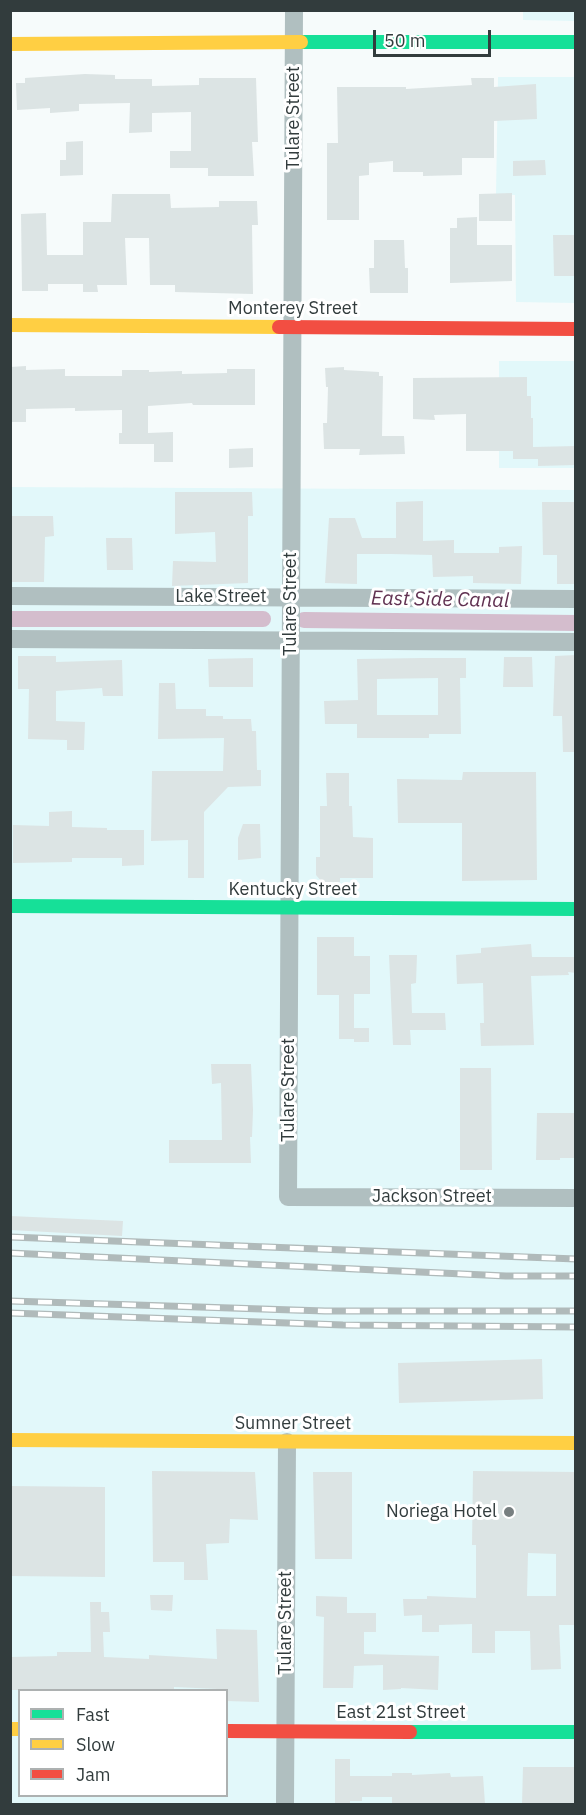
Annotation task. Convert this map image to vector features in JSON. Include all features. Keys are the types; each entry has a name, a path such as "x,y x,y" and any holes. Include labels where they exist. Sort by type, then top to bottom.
{"street":[{"name":"Tulare Street","path":"288,1197 294,10"},
{"path":"10,44 576,42"},
{"name":"Monterey Street","path":"10,325 576,329"},
{"name":"Lake Street","path":"10,596 576,599"},
{"path":"10,639 576,642"},
{"name":"Kentucky Street","path":"10,906 576,909"},
{"name":"Jackson Street","path":"288,1197 576,1198"},
{"name":"Sumner Street","path":"10,1440 576,1443"},
{"name":"Tulare Street","path":"285,1804 287,1442"},
{"name":"East 21st Street","path":"228,1731 576,1732"}],"shaded area":[{"path":"523,11 575,11 575,21 523,20"},
{"path":"498,77 575,77 575,303 516,302 515,195 496,194"},
{"path":"499,361 575,361 575,468 499,468"},
{"path":"10,487 575,490 575,1804 11,1804"}],"building":[{"path":"85,74 115,75 115,79 152,79 152,86 199,85 199,78 256,78 258,142 252,142 254,176 208,176 208,168 170,168 170,151 191,151 191,112 152,113 152,132 129,133 130,103 79,104 79,111 50,113 50,108 17,110 16,83 25,83 25,78"},
{"path":"471,78 494,78 494,87 536,84 537,119 494,121 494,158 462,158 462,175 423,176 423,172 393,172 393,161 369,163 369,175 359,176 359,220 327,220 327,143 338,143 337,87 406,87 406,89 472,85"},
{"path":"83,141 83,175 60,176 60,160 66,160 66,142"},
{"path":"545,160 546,175 513,176 513,161"},
{"path":"512,193 512,221 479,221 479,194"},
{"path":"112,194 170,194 171,208 219,207 219,201 257,201 258,225 252,225 253,294 175,292 175,285 150,285 149,238 125,238 127,285 97,285 98,292 83,292 83,284 48,284 48,291 22,291 21,214 46,213 47,255 83,255 83,222 111,222"},
{"path":"477,217 477,245 512,245 512,281 450,283 450,228 457,228 457,218"},
{"path":"553,235 576,235 576,276 554,276"},
{"path":"374,240 404,240 405,268 408,268 408,293 370,293 369,268 374,268"},
{"path":"26,366 26,370 65,369 65,376 122,376 122,370 182,371 182,374 227,373 227,369 255,369 255,405 193,405 192,403 148,406 148,433 173,432 173,462 154,462 154,444 119,444 119,433 122,433 122,410 26,409 26,422 10,422 10,367"},
{"path":"344,367 344,370 379,372 379,376 383,376 382,436 404,436 405,454 359,455 360,449 324,449 323,423 327,423 328,387 326,387 325,368"},
{"path":"527,377 527,396 531,396 531,418 533,418 533,447 576,446 576,465 538,466 538,459 513,459 513,451 466,451 466,414 434,415 435,420 413,419 413,378"},
{"path":"253,448 253,467 229,468 229,449"},
{"path":"175,492 252,492 253,516 248,516 248,583 172,586 173,561 216,562 215,532 175,534"},
{"path":"423,501 423,541 454,540 454,553 499,553 499,547 522,546 521,584 473,583 473,576 433,577 432,555 391,554 357,554 357,584 325,583 329,518 355,518 362,538 396,538 396,502"},
{"path":"542,502 576,502 576,584 557,584 557,555 543,555"},
{"path":"10,516 53,516 54,536 45,537 44,582 10,582"},
{"path":"106,538 132,538 133,570 107,570"},
{"path":"576,655 576,752 563,752 562,716 553,716 555,656"},
{"path":"18,656 56,656 56,662 122,660 123,696 103,696 102,688 56,691 56,721 85,722 84,750 67,750 67,740 28,739 29,689 18,689"},
{"path":"504,657 532,657 533,687 503,687"},
{"path":"253,658 253,687 209,687 208,659"},
{"path":"466,658 466,678 460,678 461,734 429,734 429,738 357,738 357,724 325,724 324,701 358,700 357,659","holes":["438,678 438,715 377,715 377,679"]},
{"path":"159,683 175,683 176,709 206,709 206,716 223,716 223,719 251,719 252,731 256,731 257,770 261,770 261,786 228,787 204,812 204,878 188,878 188,840 151,841 152,771 223,771 224,738 158,739"},
{"path":"463,772 536,772 537,880 462,881 462,823 398,823 397,779 462,780"},
{"path":"326,773 349,773 349,806 352,806 353,837 373,838 373,878 340,878 340,882 322,882 316,875 316,857 320,857 320,806 327,806"},
{"path":"72,811 72,827 144,830 144,865 122,866 122,858 72,858 72,862 13,863 13,825 49,826 49,812"},
{"path":"243,824 260,824 261,858 238,860 238,838"},
{"path":"317,937 354,937 354,956 370,956 370,994 354,994 354,1039 339,1039 339,995 317,995"},
{"path":"531,944 532,957 576,957 576,973 531,976 534,1045 481,1046 480,1023 484,1023 483,983 457,984 456,955 481,953 481,948"},
{"path":"389,955 417,955 416,983 411,984 412,1013 445,1013 446,1030 410,1030 411,1045 393,1045"},
{"path":"354,1028 369,1028 369,1042 354,1042"},
{"path":"211,1064 251,1064 253,1110 252,1137 250,1137 251,1163 169,1163 169,1140 222,1140 221,1083 212,1084"},
{"path":"460,1068 491,1068 492,1170 460,1170"},
{"path":"537,1113 576,1113 576,1158 536,1160"},
{"path":"10,1216 123,1221 122,1236 10,1230"},
{"path":"542,1359 543,1399 399,1403 398,1363"},
{"path":"152,1471 255,1472 258,1520 230,1519 229,1543 206,1544 208,1580 184,1580 184,1562 153,1562"},
{"path":"473,1471 576,1472 576,1625 559,1625 561,1669 531,1670 530,1631 495,1631 495,1653 472,1653 472,1624 439,1625 439,1632 422,1632 422,1615 404,1616 403,1599 427,1599 427,1596 476,1598 476,1545 472,1545","holes":["528,1553 556,1554 556,1596 527,1596"]},
{"path":"313,1472 352,1472 352,1559 315,1559"},
{"path":"10,1486 105,1487 105,1577 10,1576"},
{"path":"150,1595 173,1595 172,1611 151,1610"},
{"path":"316,1596 347,1597 347,1613 376,1613 376,1632 364,1632 364,1654 439,1656 438,1690 401,1688 383,1690 383,1665 354,1666 353,1688 323,1688 324,1617 316,1616"},
{"path":"90,1602 101,1602 101,1612 109,1612 110,1632 103,1632 104,1657 149,1659 149,1655 217,1659 216,1629 257,1630 259,1702 228,1701 228,1689 174,1687 174,1689 10,1690 10,1657 57,1656 57,1652 91,1652"},
{"path":"335,1759 350,1759 350,1776 450,1773 451,1777 483,1776 485,1804 392,1804 392,1797 362,1797 362,1801 335,1804"},
{"path":"523,1767 576,1767 576,1804 522,1804"}],"waterway":[{"name":"East Side Canal","path":"10,619 263,619"},
{"name":"East Side Canal","path":"304,620 576,623"}],"railway":[{"path":"10,1237 576,1259"},
{"path":"10,1253 506,1276 576,1276"},
{"path":"10,1301 325,1311 576,1311"},
{"path":"10,1313 343,1325 576,1327"}],"traffic: fast":[{"path":"301,42 576,42"},
{"path":"10,906 576,909"},
{"path":"410,1732 576,1732"}],"traffic: slow":[{"path":"10,44 301,42"},
{"path":"10,325 279,327"},
{"path":"10,1440 576,1443"},
{"path":"10,1729 18,1729"}],"traffic: jam":[{"path":"279,327 576,329"},
{"path":"228,1731 410,1732"}],"place":[{"name":"Noriega Hotel","path":"509,1512"}]}
